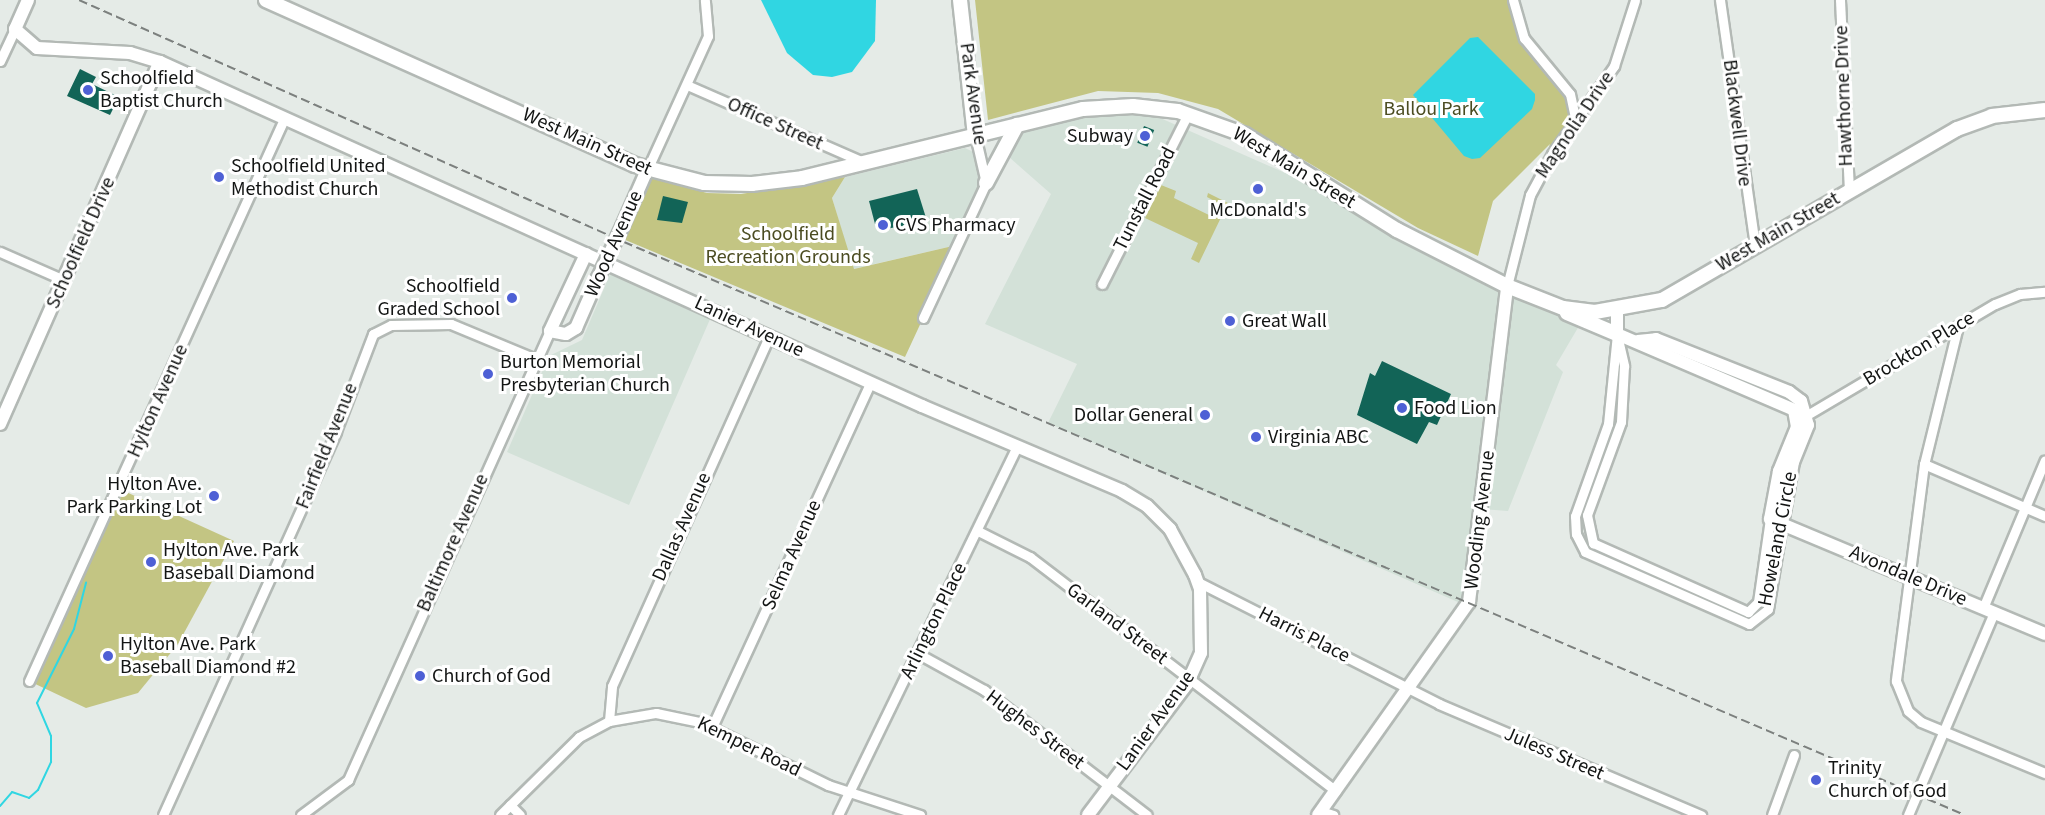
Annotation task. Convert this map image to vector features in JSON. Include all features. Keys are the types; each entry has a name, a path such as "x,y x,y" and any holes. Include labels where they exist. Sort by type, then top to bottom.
{"main road":[{"name":"West Main Street","path":"266,0 647,170 704,183 743,185 802,178 1017,125 1107,106 1188,114 1245,135 1397,230 1508,286 1541,301 1581,311 1617,311 1662,300 1849,191 1974,122 2045,110"},
{"name":"Park Avenue","path":"960,0 975,135"},
{"path":"986,183 1017,125"},
{"path":"1541,301 1617,334"}],"street":[{"path":"0,60 28,0"},
{"name":"Wood Avenue","path":"550,331 566,334 576,328 708,36 705,0"},
{"path":"1514,0 1524,38 1570,94 1576,122"},
{"name":"Magnolia Drive","path":"1508,286 1530,195 1614,66 1635,0"},
{"name":"Blackwell Drive","path":"1720,0 1755,247"},
{"name":"Hawthorne Drive","path":"1840,0 1849,191"},
{"name":"Lanier Avenue","path":"15,29 37,48 129,53 160,62 1147,506 1178,540 1198,582 1203,638 1190,679 1088,815"},
{"name":"Schoolfield Drive","path":"0,424 160,62"},
{"name":"Office Street","path":"687,85 862,162"},
{"name":"Tunstall Road","path":"1102,284 1188,114"},
{"name":"Hylton Avenue","path":"29,681 284,119"},
{"name":"Park Avenue","path":"975,135 986,183"},
{"path":"923,318 986,183"},
{"path":"0,252 64,280"},
{"name":"Baltimore Avenue","path":"301,815 348,780 586,254"},
{"name":"Wooding Avenue","path":"1324,814 1336,791 1462,615 1471,595 1508,286"},
{"name":"Brockton Place","path":"1803,418 2009,297 2045,292"},
{"name":"Howeland Circle","path":"1617,311 1617,334 1623,366 1622,416 1589,508 1589,538 1609,554 1724,603 1751,611 1793,462 1806,433 1803,418"},
{"name":"Fairfield Avenue","path":"163,815 377,330 454,325 538,360"},
{"path":"1958,326 1923,464 1896,670 1899,693 1913,717 2045,773"},
{"path":"1617,334 1638,341 1656,339 1719,370 1796,396 1803,418"},
{"name":"Howeland Circle","path":"1617,334 1611,363 1610,413 1575,522 1578,539 1586,552 1604,564 1719,614 1755,622 1768,609 1773,586 1776,521"},
{"name":"Dallas Avenue","path":"609,721 612,686 770,337"},
{"name":"Selma Avenue","path":"712,727 870,383"},
{"path":"1610,413 1622,416"},
{"name":"Arlington Place","path":"838,815 1017,447"},
{"path":"1596,459 1607,463"},
{"path":"1908,815 1944,732 2045,460"},
{"path":"1923,464 2045,516"},
{"path":"1579,504 1589,508"},
{"name":"Avondale Drive","path":"1776,521 2045,634"},
{"name":"Garland Street","path":"978,531 1030,557 1336,791"},
{"path":"1604,564 1609,554"},
{"path":"1761,581 1773,586"},
{"name":"Harris Place","path":"1198,582 1409,690"},
{"path":"1719,614 1724,603"},
{"name":"Hughes Street","path":"917,653 984,690 1147,815"},
{"name":"Juless Street","path":"1409,690 1701,815"},
{"name":"Kemper Road","path":"500,815 564,749 609,721 656,713 712,727 849,794 920,815"},
{"path":"1772,815 1794,755"},
{"path":"510,805 520,815"}],"shaded area":[{"path":"1133,106 1351,202 1578,319 1579,326 1556,365 1563,372 1508,511 1482,509 1467,606 1048,423 1077,364 985,324 1051,194 1009,157 1025,123"},
{"path":"965,148 982,156 987,174 957,245 853,269 832,198 845,177"},
{"path":"611,272 711,317 629,505 507,452 549,356 582,340"}],"green space":[{"name":"Ballou Park","path":"975,0 1514,0 1524,38 1563,86 1576,122 1552,154 1525,211 1550,144 1493,201 1478,256 1418,228 1218,109 1158,93 1098,91 988,120"},
{"name":"Schoolfield Recreation Grounds","path":"845,177 832,198 854,269 957,245 905,357 623,239 651,178 707,193 741,194"},
{"path":"1161,185 1176,191 1174,198 1211,216 1220,204 1207,197 1208,193 1228,203 1199,263 1191,259 1198,243 1145,218"},
{"path":"124,491 234,541 178,644 138,693 86,708 29,681"}],"water":[{"path":"761,0 876,0 875,41 852,72 832,77 813,75 787,53"},
{"path":"1478,37 1535,94 1535,100 1532,109 1480,158 1472,159 1464,156 1413,95 1470,38"}],"building":[{"name":"Schoolfield Baptist Church","path":"80,69 96,77 92,84 119,97 110,115 67,96"},
{"name":"Subway","path":"1144,126 1154,130 1147,147 1137,143"},
{"name":"CVS Pharmacy","path":"917,189 927,221 886,229 875,224 869,201"},
{"path":"663,196 688,202 682,223 657,220"},
{"name":"Food Lion","path":"1382,361 1451,394 1437,425 1429,422 1417,444 1357,415 1370,373 1375,376"}],"waterway":[{"path":"0,806 12,792 29,798 38,790 51,762 51,736 37,703 74,629 86,583"}],"railway":[{"path":"79,0 624,242 1965,815"}],"place":[{"name":"Schoolfield Baptist Church","path":"88,90"},
{"name":"Subway","path":"1145,136"},
{"name":"Schoolfield United Methodist Church","path":"219,177"},
{"name":"McDonald's","path":"1258,189"},
{"name":"CVS Pharmacy","path":"883,225"},
{"name":"Schoolfield Graded School","path":"512,298"},
{"name":"Great Wall","path":"1230,321"},
{"name":"Burton Memorial Presbyterian Church","path":"488,374"},
{"name":"Food Lion","path":"1402,408"},
{"name":"Dollar General","path":"1205,415"},
{"name":"Virginia ABC","path":"1256,437"},
{"name":"Hylton Ave. Park Parking Lot","path":"214,496"},
{"name":"Hylton Ave. Park Baseball Diamond","path":"151,562"},
{"name":"Hylton Ave. Park Baseball Diamond #2","path":"108,656"},
{"name":"Church of God","path":"420,676"},
{"name":"Trinity Church of God","path":"1816,780"}]}
